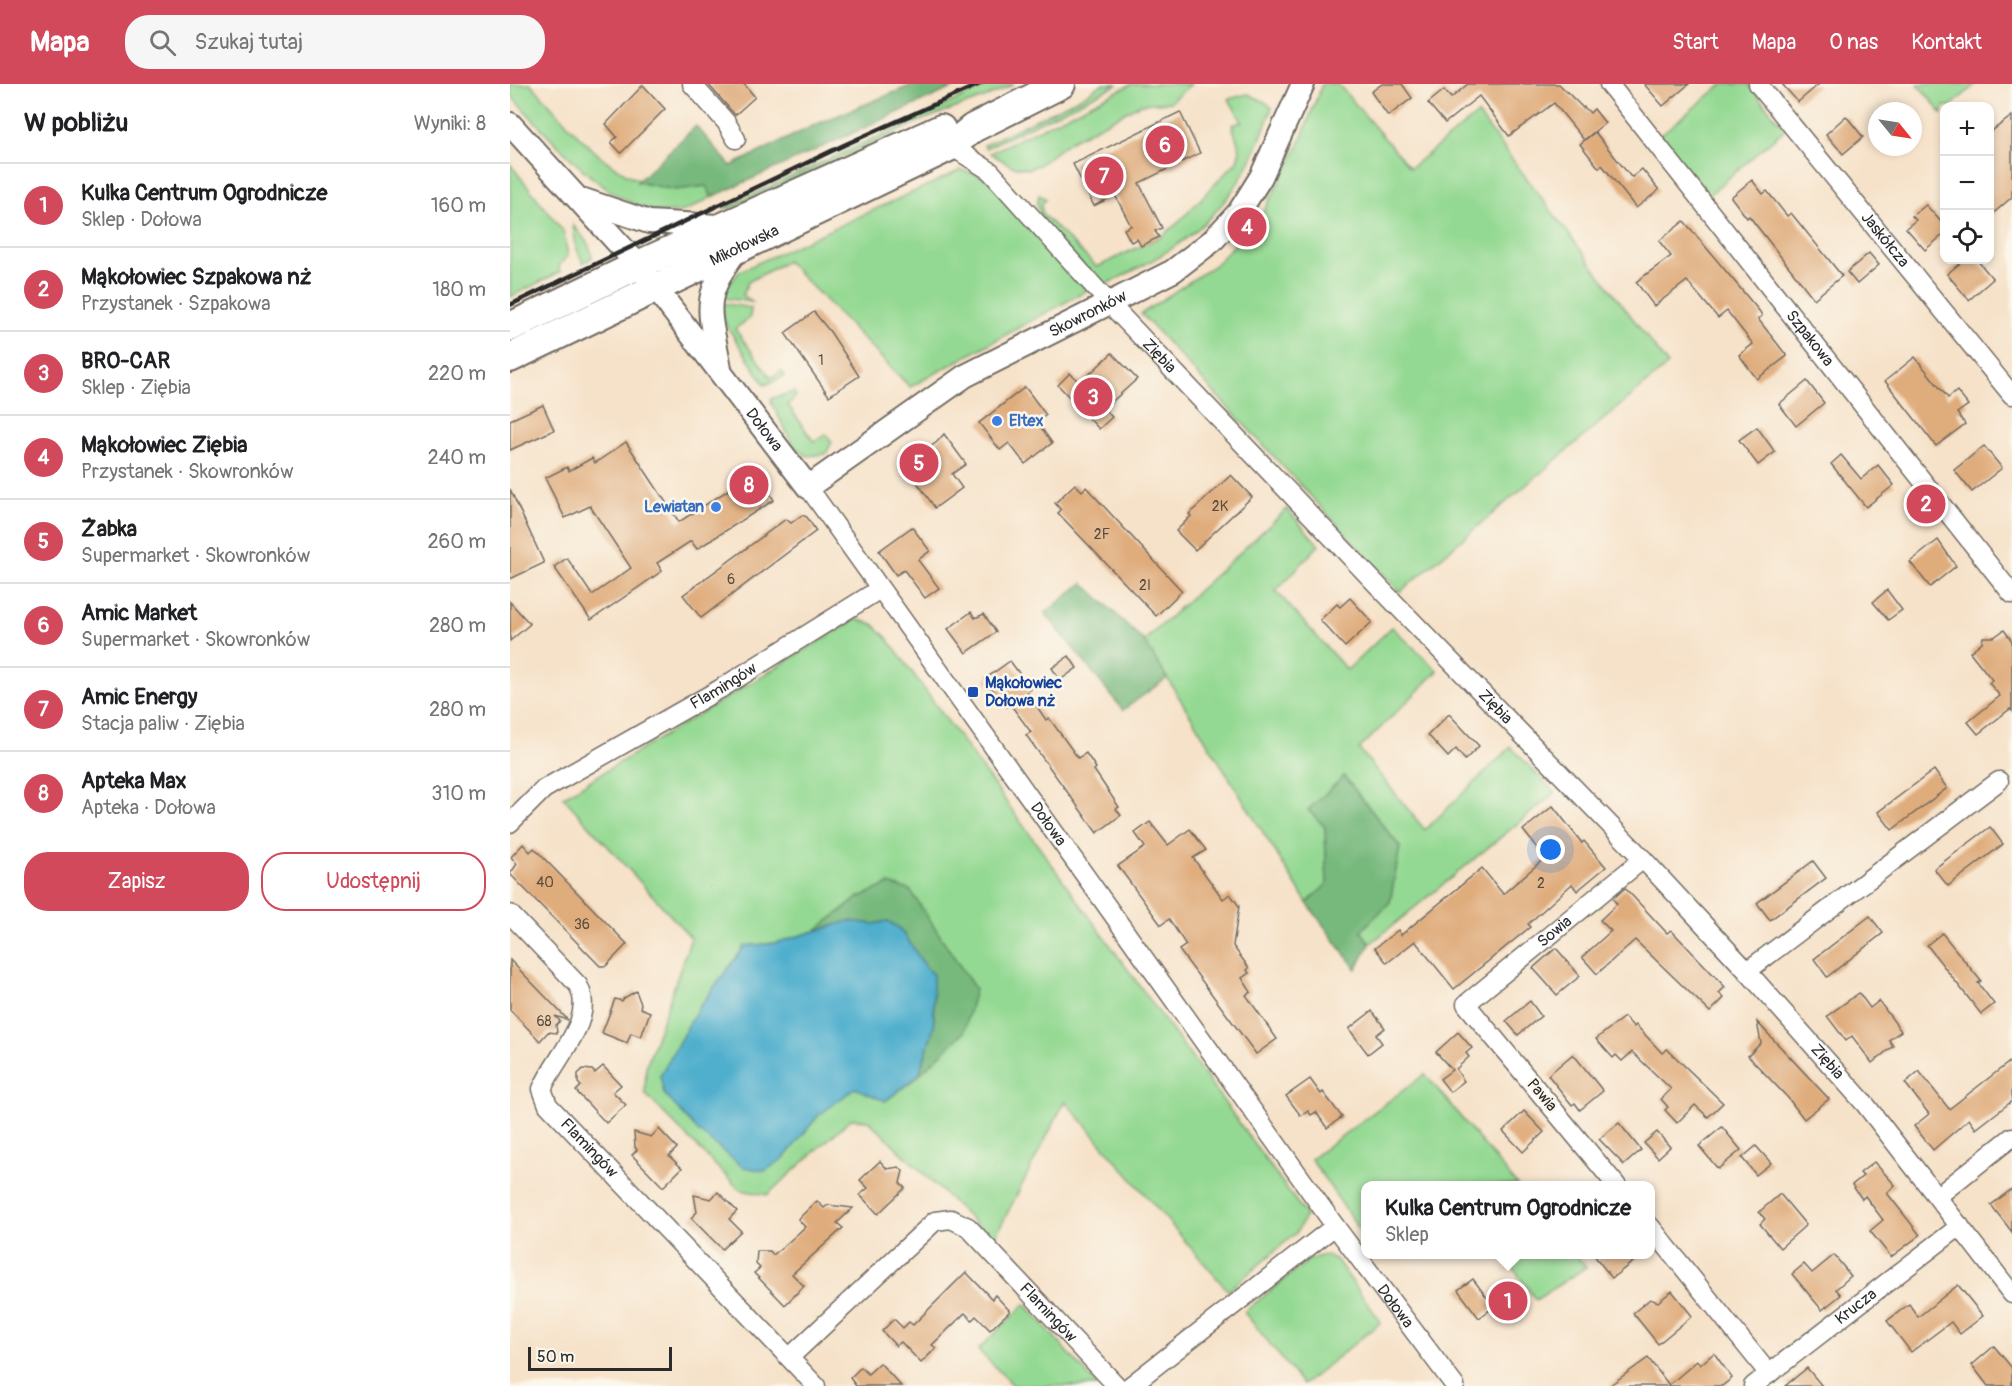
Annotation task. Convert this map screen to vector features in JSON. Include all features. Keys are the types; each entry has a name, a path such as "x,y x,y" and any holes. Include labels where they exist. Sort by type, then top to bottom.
{"main road":[{"name":"Mikołowska","path":"732,236 951,146 973,128 1060,84"},
{"name":"Mikołowska","path":"510,327 646,276 732,236 942,129 973,128"},
{"name":"Mikołowska","path":"510,358 646,276"}],"street":[{"path":"692,84 726,122 736,139"},
{"name":"Skowronków","path":"808,487 965,376 1173,272 1212,241 1239,212 1261,177 1304,84"},
{"name":"Szpakowa","path":"1609,84 2012,594"},
{"name":"Jaskółcza","path":"1758,84 2012,395"},
{"name":"Dołowa","path":"510,124 580,199 646,276 808,487 1335,1226 1455,1386"},
{"name":"Ziębia","path":"951,146 990,171 1108,303 1440,651 1643,859 1747,971 1865,1104 2012,1294"},
{"path":"580,199 656,224 732,236 710,299 710,320 721,374"},
{"name":"Flamingów","path":"510,823 544,789 720,689 880,589"},
{"path":"1747,971 1999,781"},
{"name":"Sowia","path":"1466,1004 1643,859"},
{"name":"Flamingów","path":"510,914 578,985 584,996 584,1011 579,1024 549,1072 542,1089 548,1105 816,1386"},
{"name":"Pawia","path":"1466,1004 1614,1181"},
{"path":"1938,1196 2012,1137"},
{"name":"Flamingów","path":"790,1357 935,1221 951,1219 968,1227 1117,1386"},
{"path":"1130,1386 1335,1226"},
{"name":"Krucza","path":"1753,1386 1960,1226"},
{"path":"1655,1232 1768,1374"}],"green space":[{"path":"510,84 531,84 577,135 611,164 630,176 650,185 673,189 706,186 712,197 679,212 655,211 631,203 586,172 565,152 510,95"},
{"path":"915,84 961,84 712,197 706,186 675,190 637,182 696,126 731,166 817,124"},
{"path":"991,84 1015,84 925,119 731,208 723,208"},
{"path":"1102,84 1118,84 986,148 984,145 1082,97"},
{"path":"1132,84 1191,84 1170,102 1141,104 1069,142 1040,164 1029,169 1012,166 990,153"},
{"path":"1322,84 1338,84 1410,168 1478,114 1668,365 1400,592 1141,314 1215,265 1260,218 1299,145"},
{"path":"1723,84 1748,84 1785,129 1708,196 1660,135"},
{"path":"1918,84 1976,84 1956,102 1940,102 1940,112"},
{"path":"1248,94 1272,108 1249,164 1235,187 1204,223 1167,251 1102,286 1042,222 1037,204 1039,195 1046,199 1041,205 1043,215 1097,267 1162,236 1179,222 1237,161 1240,150 1232,125 1242,122 1229,99"},
{"path":"510,164 563,231 568,255 559,266 560,272 510,297"},
{"path":"961,170 987,178 1088,290 910,387 787,261 748,282 743,295 752,302 723,298 729,284 740,271"},
{"path":"573,225 590,248 592,258 583,263 576,247"},
{"path":"722,303 751,308 750,318 735,329 771,378 781,371 785,376 765,385 725,323"},
{"path":"794,392 796,396 788,405 814,442 826,434 832,442 826,454 807,456 794,446 771,402 772,398"},
{"path":"1287,509 1319,545 1276,591 1347,670 1392,627 1438,671 1359,749 1425,830 1511,747 1555,793 1370,944 1361,931 1390,902 1400,847 1344,776 1325,827 1327,885 1307,903 1144,641"},
{"path":"1083,583 1144,641 1167,678 1123,710 1045,613"},
{"path":"856,619 873,624 888,639 1306,1215 1296,1233 1228,1291 1065,1101 993,1241 869,1121 851,1119 767,1195 740,1190 645,1094 646,1067 691,938 563,797","holes":["858,898 920,1075 886,1101 855,1088 818,1116 784,1158 660,1076 697,1010 745,946 775,943 815,931"]},
{"path":"1344,776 1400,847 1390,902 1361,931 1370,944 1356,969 1307,903 1327,884 1325,827 1308,810"},
{"path":"889,884 910,890 975,989 964,1032 919,1075 934,1027 933,975 902,932 888,921 874,924 849,921 815,931 858,898"},
{"path":"1425,1074 1514,1181 1361,1181 1361,1232 1311,1159"},
{"path":"1325,1255 1336,1259 1381,1322 1303,1385 1244,1312 1310,1259"},
{"path":"1507,1259 1579,1259 1586,1267 1536,1300"},
{"path":"1025,1304 1097,1386 1014,1386 978,1350"}],"water":[{"path":"849,921 874,924 888,921 896,926 933,975 934,1027 919,1075 885,1101 855,1088 818,1116 784,1158 765,1171 743,1167 699,1132 664,1094 660,1076 697,1010 745,946 775,943"}],"building":[{"path":"708,84 744,84 755,97 735,115"},
{"path":"1382,84 1402,84 1412,98 1388,116 1371,92"},
{"path":"1468,84 1559,84 1590,113 1594,109 1605,123 1584,140 1554,103 1509,136 1479,96 1445,123 1428,103 1444,90 1451,98"},
{"path":"1644,84 1689,84 1663,106"},
{"path":"1782,84 1819,84 1798,102"},
{"path":"643,85 665,109 621,153 611,142 617,137 606,124"},
{"path":"1180,112 1200,153 1139,183 1162,228 1155,231 1159,237 1141,246 1137,239 1131,242 1124,229 1131,226 1115,195 1094,206 1073,164"},
{"path":"1846,116 1863,137 1843,154 1826,134"},
{"path":"2012,116 2012,197 1994,213 1994,156 1994,129"},
{"path":"1595,132 1630,176 1632,177 1642,169 1659,190 1636,208 1602,165 1599,168 1580,144"},
{"path":"1752,180 1763,194 1767,191 1787,216 1791,213 1842,276 1814,299 1749,216 1747,218 1731,197"},
{"path":"1926,205 1940,221 1940,237 1925,250 1906,228 1916,220 1912,216"},
{"path":"1684,221 1760,312 1762,316 1758,319 1787,356 1757,379 1739,355 1753,344 1727,311 1718,318 1687,281 1654,306 1636,282 1671,256 1659,241"},
{"path":"1869,253 1879,265 1857,284 1847,272"},
{"path":"1959,264 1980,264 1993,279 1969,300 1947,274"},
{"path":"814,312 831,333 859,376 829,396 785,333"},
{"path":"1112,353 1137,379 1104,409 1112,417 1099,429 1058,385 1070,373 1080,383"},
{"path":"1915,357 1948,398 1957,391 1968,405 1957,413 1965,424 1936,446 1885,381"},
{"path":"1807,381 1824,403 1796,426 1779,404"},
{"path":"1025,387 1046,415 1037,422 1052,443 1025,464 1009,443 1000,450 979,423"},
{"path":"543,405 554,430 510,450 510,420"},
{"path":"1757,427 1775,452 1758,465 1739,440"},
{"path":"944,434 966,464 952,474 962,488 935,508 905,465 937,442"},
{"path":"626,442 679,522 756,472 774,500 697,549 691,541 657,563 662,571 591,620 554,567 567,558 592,595 631,568 590,506 565,518 545,478 567,467 569,471 592,458 595,463"},
{"path":"1984,446 2002,468 1972,492 1954,470"},
{"path":"1841,455 1861,479 1878,465 1894,485 1866,507 1831,464"},
{"path":"1231,475 1252,497 1195,550 1176,531 1191,516 1189,514"},
{"path":"1075,484 1082,491 1086,487 1182,591 1156,616 1058,513 1061,510 1055,503"},
{"path":"510,489 544,563 510,579"},
{"path":"802,515 807,517 816,531 701,618 683,595 786,519 791,523"},
{"path":"912,527 930,551 918,560 939,588 925,598 904,570 896,575 879,551"},
{"path":"1938,540 1956,566 1930,587 1910,562"},
{"path":"1887,590 1902,610 1888,620 1873,602"},
{"path":"1350,598 1372,622 1345,647 1320,620 1337,604 1340,607"},
{"path":"510,602 530,624 510,641"},
{"path":"971,612 975,618 984,614 996,632 966,653 948,629"},
{"path":"2004,630 2012,641 2012,711 2010,709 1978,734 1968,722 2000,696 1989,683 1992,680 1970,652 1982,642 1983,637 1994,637"},
{"path":"1069,656 1077,668 1060,680 1052,668"},
{"path":"1010,661 1031,689 1027,692 1046,720 1049,718 1078,758 1086,753 1096,768 1094,770 1119,807 1116,809 1121,815 1097,833 1026,735 1031,732 1010,704 1006,707 985,679"},
{"path":"1449,714 1479,746 1465,760 1456,749 1448,757 1428,735"},
{"path":"1934,770 1947,788 1892,830 1878,812"},
{"path":"1553,806 1582,843 1584,841 1606,867 1577,891 1572,884 1528,924 1530,927 1454,989 1415,941 1387,963 1375,948 1398,930 1401,935 1482,868 1503,894 1545,858 1523,830"},
{"path":"1150,822 1168,845 1190,829 1206,850 1193,858 1223,899 1230,894 1239,906 1233,946 1249,968 1247,970 1249,973 1242,978 1251,992 1246,995 1277,1039 1256,1054 1179,950 1186,945 1169,919 1161,925 1118,866 1145,847 1135,833"},
{"path":"1990,827 2003,844 1948,886 1934,869"},
{"path":"523,844 530,852 534,848 627,944 606,966 600,966 510,874 517,864 511,857"},
{"path":"1813,861 1826,878 1770,920 1757,903"},
{"path":"1625,888 1667,933 1671,930 1725,987 1719,993 1724,998 1710,1012 1635,940 1597,974 1582,957 1611,931 1600,920 1617,904 1613,899"},
{"path":"1870,916 1883,933 1827,977 1814,959"},
{"path":"1942,933 1981,981 1978,983 1994,1004 1981,1014 1927,945"},
{"path":"1556,948 1580,976 1557,995 1533,968"},
{"path":"510,960 568,1020 555,1016 560,1021 556,1025 557,1033 548,1032 540,1041 510,1010"},
{"path":"636,991 641,1004 640,1008 650,1012 641,1037 631,1033 627,1043 602,1033 615,999 622,1001"},
{"path":"1859,993 1870,1008 1879,1001 1901,1031 1889,1040 1893,1046 1872,1063 1852,1036 1846,1041 1827,1016"},
{"path":"1530,1001 1541,1016 1518,1035 1506,1021"},
{"path":"1372,1011 1385,1028 1376,1035 1382,1043 1368,1054 1349,1029"},
{"path":"1624,1017 1634,1027 1636,1025 1662,1053 1667,1049 1723,1103 1708,1117 1695,1105 1677,1123 1665,1110 1668,1107 1661,1099 1671,1089 1632,1052 1622,1061 1616,1055 1613,1058 1596,1039"},
{"path":"1757,1022 1829,1099 1804,1119 1788,1098 1748,1056 1761,1043"},
{"path":"1458,1032 1472,1048 1466,1053 1469,1057 1456,1069 1464,1081 1450,1092 1440,1079 1452,1070 1436,1052"},
{"path":"1573,1054 1603,1091 1580,1110 1575,1103 1572,1105 1548,1075"},
{"path":"2012,1060 2012,1101 1976,1129 1969,1119 1933,1150 1914,1126 1929,1114 1905,1083 1919,1071 1949,1109"},
{"path":"603,1066 621,1085 613,1092 626,1105 606,1123 576,1091 581,1086 578,1083 578,1074 583,1069 592,1070 595,1073"},
{"path":"1310,1079 1342,1117 1327,1128 1316,1112 1311,1115 1308,1111 1301,1116 1286,1096"},
{"path":"1524,1111 1544,1132 1523,1152 1503,1131"},
{"path":"1619,1123 1641,1150 1624,1165 1599,1139"},
{"path":"1722,1127 1741,1150 1718,1169 1699,1146"},
{"path":"659,1129 677,1148 669,1156 682,1168 663,1187 632,1155 637,1150 634,1132 651,1137"},
{"path":"1657,1132 1670,1147 1658,1158 1644,1143"},
{"path":"1756,1146 1771,1163 1756,1175 1742,1158"},
{"path":"880,1161 887,1169 899,1167 903,1171 900,1183 905,1188 878,1214 860,1195 868,1188 860,1180"},
{"path":"1874,1162 1895,1185 1887,1193 1920,1235 1891,1257 1870,1231 1883,1220 1865,1196 1862,1199 1852,1185 1863,1176 1860,1173"},
{"path":"2012,1189 2012,1232 1991,1205"},
{"path":"718,1192 737,1211 729,1219 741,1231 722,1249 691,1218 697,1212 694,1195 711,1199"},
{"path":"1780,1194 1806,1225 1780,1248 1760,1224 1765,1219 1759,1212"},
{"path":"817,1201 824,1208 828,1205 853,1208 837,1223 843,1228 792,1274 804,1286 785,1305 754,1273 760,1268 756,1264 757,1251 770,1251 773,1255 782,1248 805,1227 798,1219"},
{"path":"1834,1255 1851,1276 1836,1289 1841,1295 1822,1310 1792,1274 1804,1264 1812,1273"},
{"path":"1597,1259 1637,1259 1612,1278"},
{"path":"966,1272 992,1299 995,1295 1010,1311 990,1330 976,1316 972,1320 965,1313 932,1345 936,1348 921,1363 901,1342 896,1346 882,1331 894,1319 903,1328 909,1322 913,1325"},
{"path":"1473,1279 1494,1307 1479,1318 1458,1290"},
{"path":"1958,1285 1983,1316 1960,1334 1951,1322 1911,1352 1887,1321 1909,1304 1918,1317"},
{"path":"1672,1291 1692,1316 1658,1344 1633,1313 1650,1299 1658,1302"},
{"path":"1994,1346 2012,1368 2012,1386 1988,1386 1972,1365"},
{"path":"1714,1353 1732,1378 1722,1386 1609,1386 1648,1358 1669,1385 1697,1361 1700,1365"},
{"path":"880,1363 901,1386 856,1386 850,1378 861,1367 868,1374"},
{"path":"1807,1368 1822,1386 1785,1386"}],"railway":[{"path":"510,305 844,145 980,84"}],"place":[{"name":"Amic Market","path":"1165,145"},
{"name":"Amic Energy","path":"1104,176"},
{"name":"Mąkołowiec Ziębia","path":"1247,227"},
{"name":"BRO-CAR","path":"1093,397"},
{"name":"Eltex","path":"997,421"},
{"name":"Żabka","path":"919,463"},
{"name":"Apteka Max","path":"749,485"},
{"name":"Mąkołowiec Szpakowa nż","path":"1926,504"},
{"name":"Lewiatan","path":"716,507"},
{"name":"Mąkołowiec Dołowa nż","path":"973,692"},
{"name":"Kulka Centrum Ogrodnicze","path":"1508,1301"}]}
